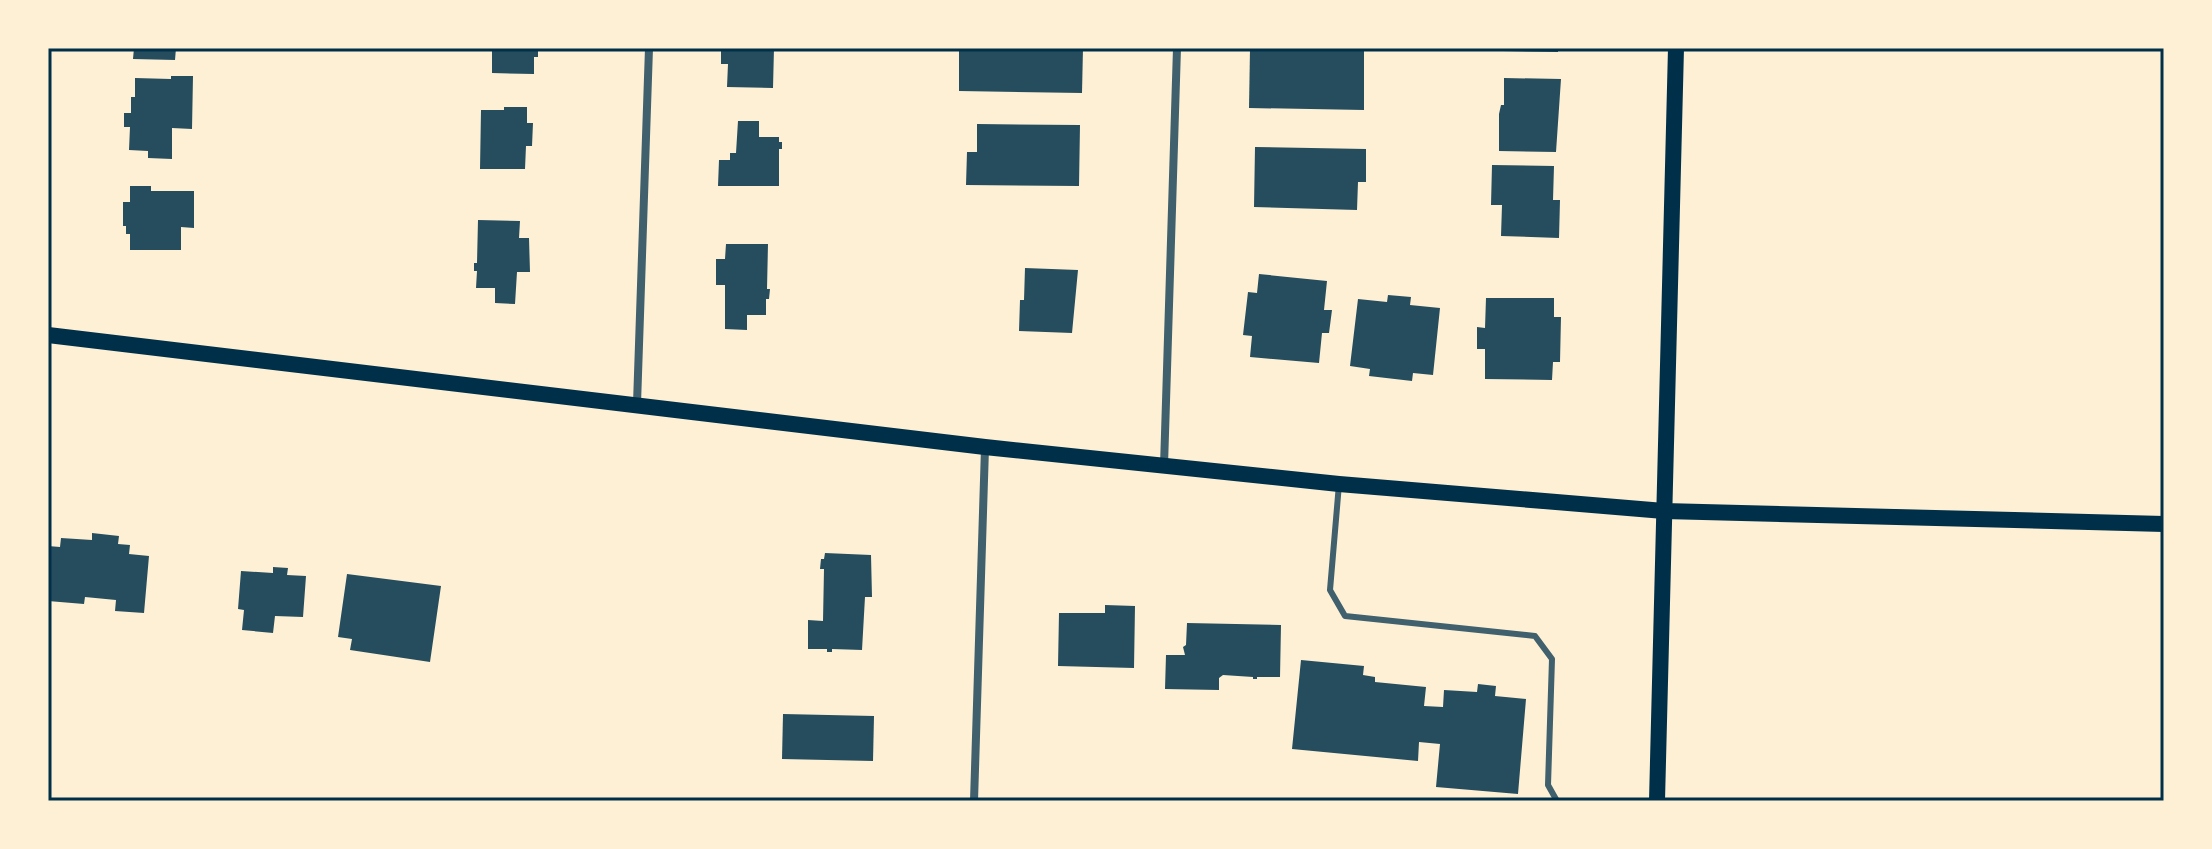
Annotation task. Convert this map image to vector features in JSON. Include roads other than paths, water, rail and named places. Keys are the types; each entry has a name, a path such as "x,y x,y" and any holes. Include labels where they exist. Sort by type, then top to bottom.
{"main road":[{"path":"1657,801 1676,48"},
{"path":"48,335 985,447 1339,484 1664,511 2164,524"}],"street":[{"path":"637,404 649,48"},
{"path":"1164,466 1177,48"},
{"path":"974,801 985,447"}],"lane":[{"path":"1339,484 1330,590 1345,616 1535,636 1552,659 1548,785 1557,801"}]}
